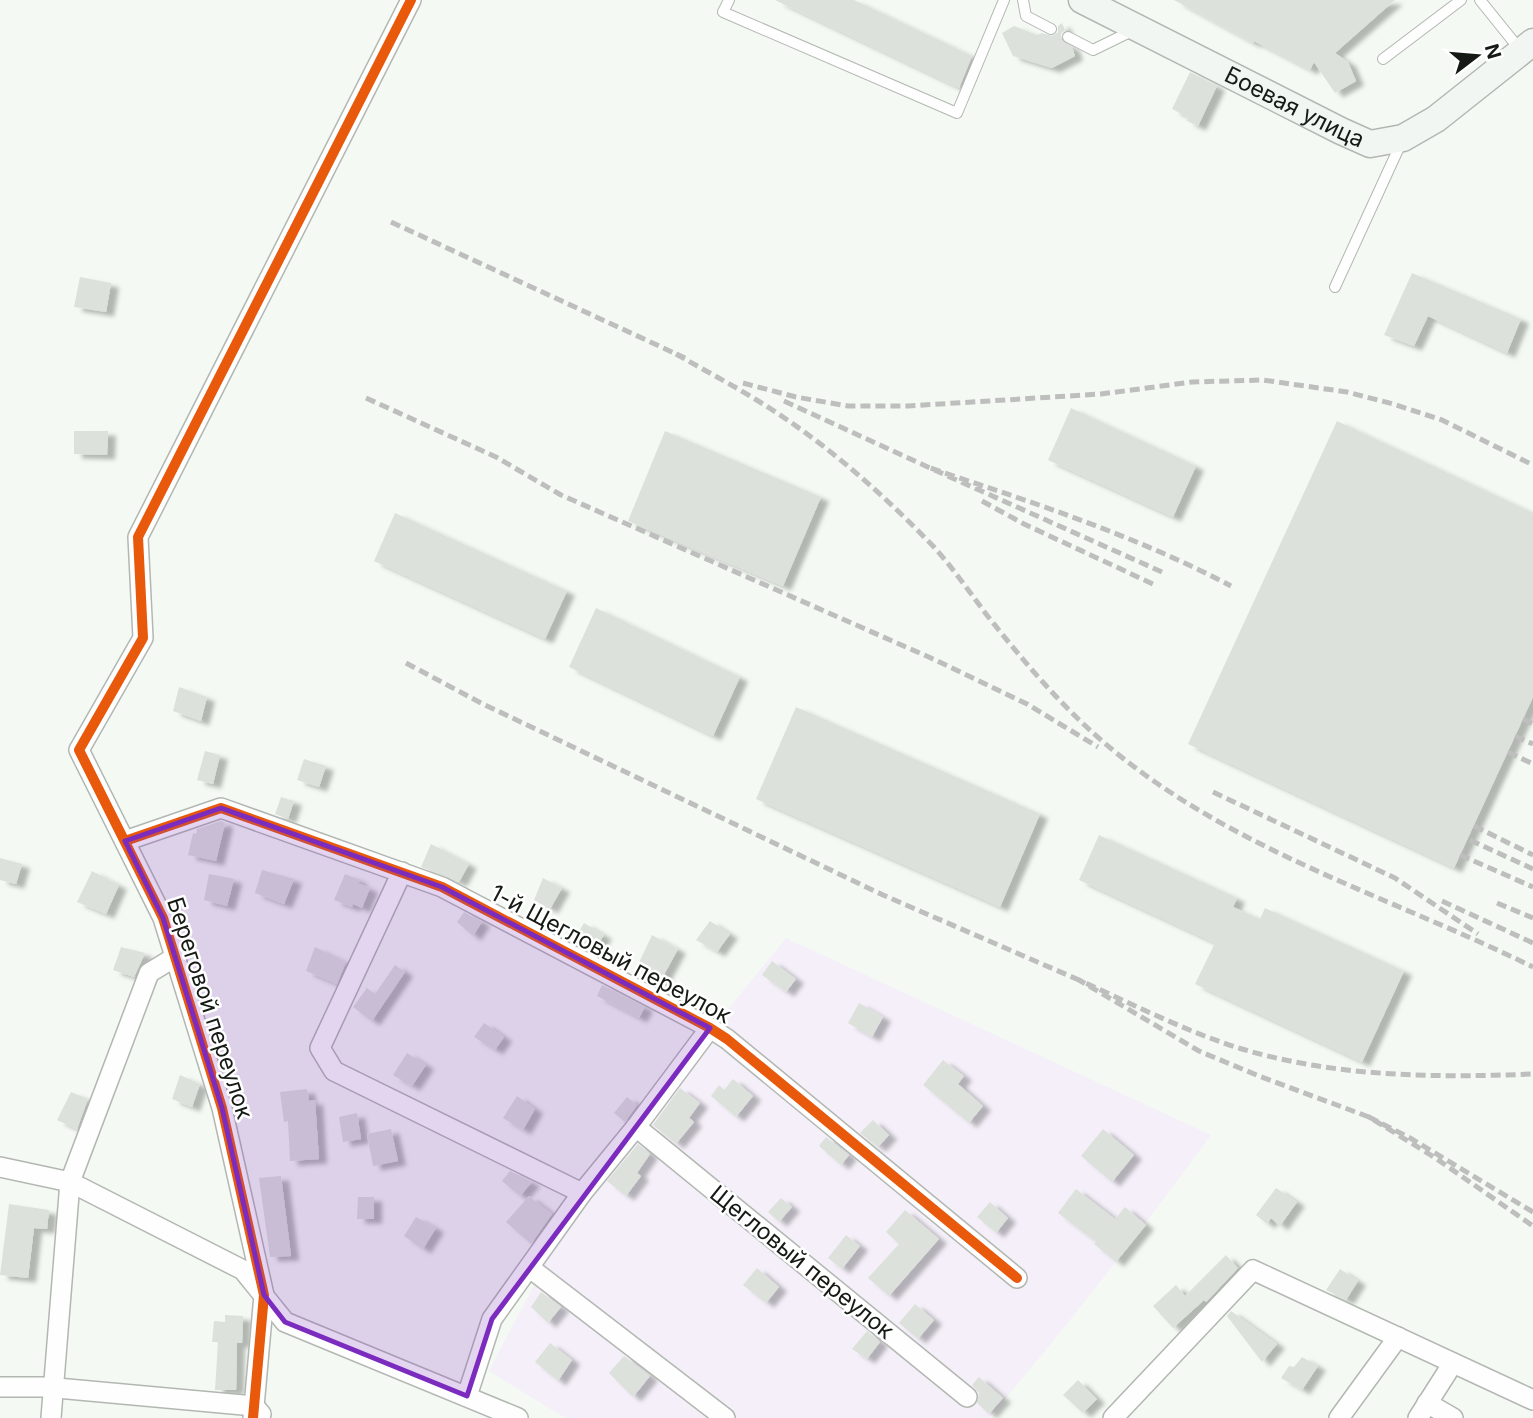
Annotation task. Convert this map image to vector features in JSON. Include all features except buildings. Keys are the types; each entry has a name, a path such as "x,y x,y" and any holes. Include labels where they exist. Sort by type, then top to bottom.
{"main road":[{"name":"Боевая улица","path":"1082,0 1370,144 1403,138 1436,119 1527,46"}],"street":[{"name":"Береговой переулок","path":"264,1296 222,1108 163,918 79,750 143,638 138,537 411,0"},
{"name":"1-й Щегловый переулок","path":"125,841 220,808 442,887 727,1039 1017,1278"},
{"path":"402,872 320,1048 334,1071 582,1193"},
{"path":"51,1418 70,1182 149,973 175,957"},
{"path":"467,1396 492,1318 582,1193 636,1127 710,1028"},
{"name":"Щегловый переулок","path":"636,1127 967,1397"},
{"path":"0,1167 70,1182 243,1270 285,1322 518,1418"},
{"path":"530,1268 725,1418"},
{"path":"1113,1418 1253,1270 1533,1400"},
{"path":"0,1387 53,1388 257,1414 264,1296"},
{"path":"1339,1418 1398,1337"},
{"path":"1452,1418 1423,1411 1454,1363"}],"lane":[{"path":"729,0 723,12 957,113 1004,0"},
{"path":"1023,0 1026,16 1051,29"},
{"path":"1383,59 1461,0"},
{"path":"1480,0 1527,46"},
{"path":"1068,37 1093,50 1138,28"},
{"path":"1335,287 1403,138"}],"highlighted area":[{"path":"221,808 442,887 710,1028 492,1319 467,1396 285,1322 264,1295 222,1108 163,918 125,841"}],"shaded area":[{"path":"786,938 1211,1135 1103,1279 989,1418 565,1418 489,1371 536,1281 538,1267 715,1025"}],"railway":[{"path":"391,222 685,358"},
{"path":"676,354 745,393 803,431 871,486 933,546 986,614 1062,703 1114,751 1162,786 1212,818 1264,846 1533,967"},
{"path":"743,383 796,397 848,406 908,406 1101,394 1192,382 1263,380 1347,392 1393,404 1442,420 1533,465"},
{"path":"366,398 496,457 561,495 931,658 1027,704 1098,747"},
{"path":"784,401 930,468"},
{"path":"1162,572 930,468 1121,535 1231,586"},
{"path":"982,501 1024,524 1155,585"},
{"path":"406,663 481,703 883,895 1079,980"},
{"path":"1523,719 1533,724"},
{"path":"1515,736 1533,744"},
{"path":"1508,752 1533,764"},
{"path":"1213,792 1395,878 1478,934"},
{"path":"1474,826 1533,855"},
{"path":"1470,840 1533,869"},
{"path":"1460,855 1533,887"},
{"path":"1442,901 1533,943"},
{"path":"1497,903 1533,918"},
{"path":"1369,1117 1199,1051 1079,980 1201,1035 1277,1058 1386,1074 1533,1074"},
{"path":"1533,1212 1410,1138 1369,1117 1434,1157 1533,1226"}],"cycle path":[{"path":"253,1418 264,1295 222,1108 163,918 79,750 143,638 138,537 411,0"},
{"path":"125,841 221,808 442,887 727,1039 1017,1278"}]}
